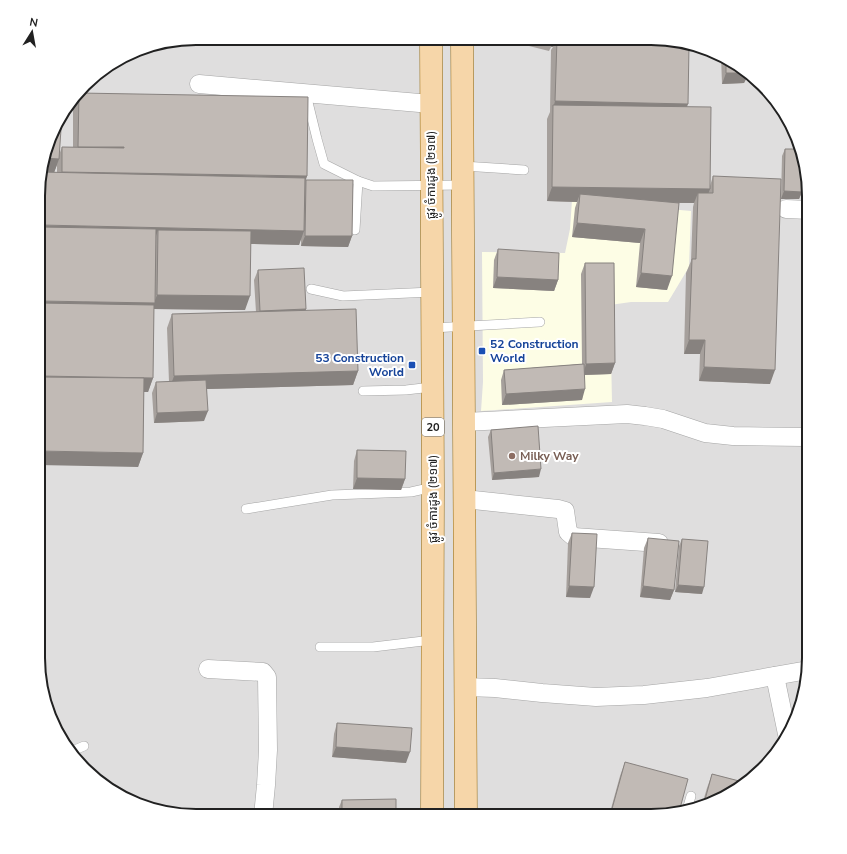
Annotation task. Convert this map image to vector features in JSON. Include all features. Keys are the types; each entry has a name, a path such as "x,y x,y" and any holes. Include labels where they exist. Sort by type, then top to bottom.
{"main road":[{"name":"ផ្លូវ ចំការដូង (២១៧)","path":"431,45 433,487 432,809"},
{"path":"462,45 466,809"}],"street":[{"path":"199,84 431,104"},
{"path":"786,209 802,210"},
{"path":"464,422 627,414 664,419 705,433 733,436 802,437"},
{"path":"464,499 565,511 568,532 574,537 658,543"},
{"path":"208,669 263,672 267,677 268,750 264,809"},
{"path":"465,688 495,688 596,697 644,695 707,688 802,671"},
{"path":"775,676 785,726"}],"lane":[{"path":"306,94 324,164 358,181 372,186 431,186 463,176 524,170"},
{"path":"355,230 358,181"},
{"path":"311,289 343,296 432,292"},
{"path":"432,328 540,322"},
{"path":"363,392 432,387"},
{"path":"246,509 332,495 411,492 433,487"},
{"path":"320,647 373,647 432,640"},
{"path":"76,750 84,746"},
{"path":"689,804 691,796"}],"shaded area":[{"path":"186,45 661,45 690,50 726,65 743,76 758,89 771,104 782,121 794,148 802,186 802,668 797,697 782,733 771,750 758,765 743,778 726,789 699,801 661,809 186,809 157,804 121,789 104,778 89,765 76,750 65,733 53,706 45,668 46,177 50,157 61,129 76,104 89,89 104,76 129,61 157,50"},
{"path":"572,200 691,211 689,267 668,302 631,302 610,305 612,402 481,411 483,382 482,252 565,253 570,229"}],"building":[{"path":"557,45 661,45 689,50 688,104 555,101"},
{"path":"726,65 738,73 726,73"},
{"path":"86,93 308,97 307,176 62,172 62,147 124,148 78,147 79,101"},
{"path":"553,105 711,107 710,189 552,187"},
{"path":"61,129 59,159 50,158"},
{"path":"785,149 794,149 801,177 802,192 784,191"},
{"path":"47,172 305,178 304,231 45,225 45,186"},
{"path":"713,176 781,179 775,370 704,367 705,340 689,340 692,259 696,259 698,193 713,193"},
{"path":"306,180 353,180 352,236 305,236"},
{"path":"580,194 679,203 672,276 641,273 645,229 577,223"},
{"path":"45,227 156,229 155,303 45,301"},
{"path":"158,230 251,231 250,296 157,295"},
{"path":"498,249 559,253 558,280 497,277"},
{"path":"585,263 614,263 615,363 586,364"},
{"path":"304,268 306,309 260,311 258,270"},
{"path":"45,303 154,305 153,378 45,376"},
{"path":"356,309 358,371 174,376 172,314"},
{"path":"584,364 585,389 506,394 504,370"},
{"path":"45,377 144,378 143,453 45,451"},
{"path":"206,380 208,411 157,413 156,382"},
{"path":"538,426 541,469 494,473 491,430"},
{"path":"357,450 406,451 405,479 357,478"},
{"path":"572,533 597,534 594,587 569,586"},
{"path":"648,538 679,541 674,590 643,586"},
{"path":"682,539 708,541 704,587 678,585"},
{"path":"337,723 412,728 410,752 336,747"},
{"path":"625,762 688,779 681,806 661,809 612,809"},
{"path":"712,774 738,781 726,789 705,798"},
{"path":"396,799 396,809 342,809 342,800"}],"place":[{"name":"52 Construction World","path":"482,351"},
{"name":"53 Construction World","path":"412,365"},
{"name":"Milky Way","path":"512,456"}]}
